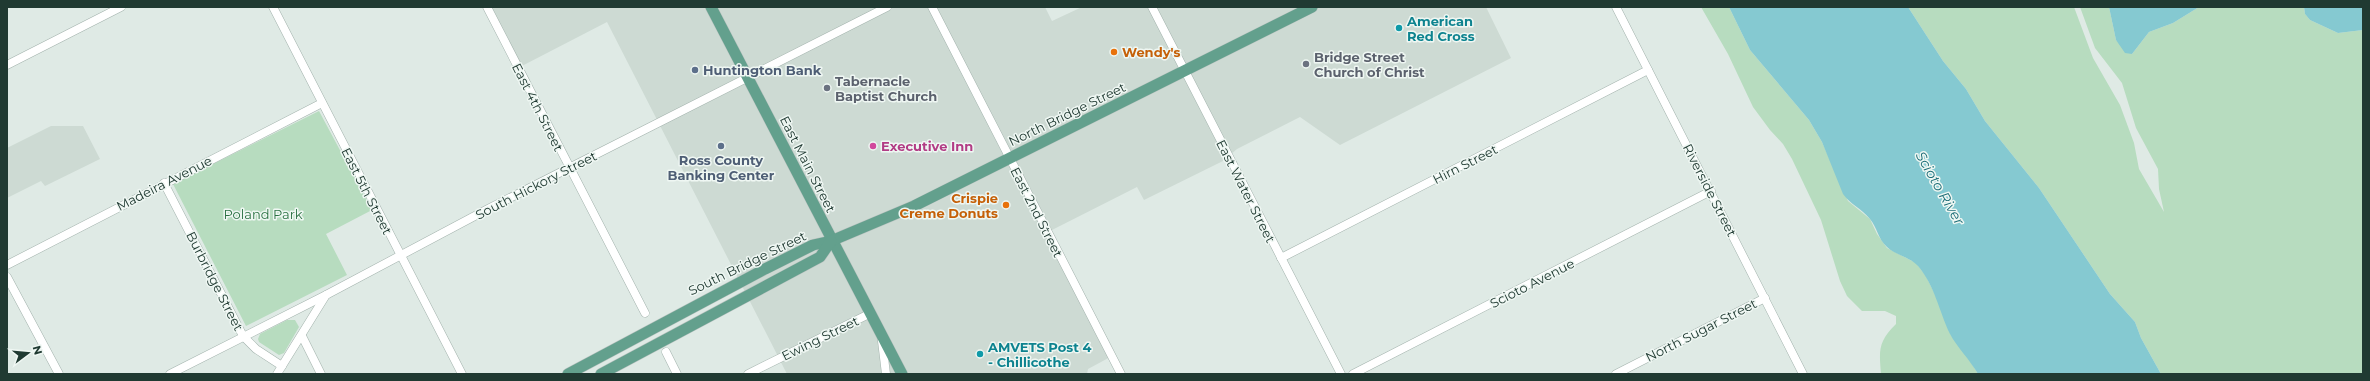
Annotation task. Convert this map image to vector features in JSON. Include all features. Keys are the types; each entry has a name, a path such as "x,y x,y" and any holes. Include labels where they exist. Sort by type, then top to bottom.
{"main road":[{"name":"East Main Street","path":"711,7 831,241 902,374"},
{"name":"North Bridge Street","path":"831,241 914,206 1010,157 1185,72 1312,7"},
{"name":"South Bridge Street","path":"568,374 764,269 813,245 831,241"},
{"name":"South Bridge Street","path":"601,374 820,257 831,241"}],"street":[{"path":"7,65 121,7"},
{"name":"East 5th Street","path":"273,7 462,374"},
{"name":"East 4th Street","path":"487,7 645,313"},
{"name":"South Hickory Street","path":"170,374 887,7"},
{"name":"East 2nd Street","path":"932,7 1120,374"},
{"name":"East Water Street","path":"1152,7 1341,374"},
{"name":"Riverside Street","path":"1616,7 1803,374"},
{"name":"Hirn Street","path":"1281,258 1648,70"},
{"name":"Madeira Avenue","path":"7,264 164,182 322,103"},
{"name":"Burbridge Street","path":"164,182 243,336 256,349 282,366"},
{"name":"Scioto Avenue","path":"1353,374 1710,191"},
{"path":"7,277 59,374"},
{"path":"277,374 302,336 326,295"},
{"name":"North Sugar Street","path":"1616,374 1765,298"},
{"name":"Ewing Street","path":"748,374 871,314"},
{"name":"East Main Street","path":"881,334 886,374"},
{"path":"302,336 321,374"},
{"path":"666,352 677,374"}],"shaded area":[{"path":"487,7 1045,7 1052,21 1082,7 1486,7 1511,58 1340,145 1300,117 1237,149 1223,161 1144,200 1137,187 1050,231 1114,355 1088,369 1087,374 787,374 607,22 518,68"},
{"path":"51,126 83,126 100,159 45,186 41,181 7,198 7,148"}],"green space":[{"path":"1701,7 1729,7 1750,50 1809,120 1822,142 1848,201 1870,219 1877,234 1887,248 1916,263 1926,276 1942,309 1951,335 1968,357 1978,374 1881,374 1881,347 1886,336 1896,324 1896,316 1885,311 1862,311 1847,296 1840,281 1821,220 1792,159 1783,144 1770,130 1753,107 1728,54"},
{"path":"1908,7 2074,7 2093,58 2120,105 2134,143 2139,169 2164,212 2159,189 2158,169 2136,128 2122,83 2095,48 2080,7 2109,7 2116,40 2132,54 2149,32 2173,23 2199,7 2304,7 2305,14 2310,20 2338,33 2363,30 2363,374 2161,374 2141,338 2135,322 2110,294 2039,188 1985,121 1966,89 1943,61"},
{"name":"Poland Park","path":"319,111 372,210 326,234 347,275 246,326 173,184"},
{"path":"287,320 295,320 299,327 284,353 279,355 259,342 258,339 260,334"}],"water":[{"name":"Scioto River","path":"1729,7 1908,7 1943,61 1966,89 1985,121 2039,188 2110,294 2135,322 2141,338 2161,374 1978,374 1950,334 1933,290 1924,274 1915,263 1890,250 1884,244 1870,219 1843,194 1822,142 1809,120 1750,50"},
{"path":"2109,7 2199,7 2173,23 2149,32 2132,54 2125,53 2116,40"},
{"path":"2304,7 2363,7 2363,30 2338,33 2310,20 2305,14"}],"place":[{"name":"American Red Cross","path":"1399,28"},
{"name":"Wendy's","path":"1114,52"},
{"name":"Bridge Street Church of Christ","path":"1306,64"},
{"name":"Huntington Bank","path":"695,70"},
{"name":"Tabernacle Baptist Church","path":"827,88"},
{"name":"Ross County Banking Center","path":"721,146"},
{"name":"Executive Inn","path":"873,146"},
{"name":"Crispie Creme Donuts","path":"1006,205"},
{"name":"AMVETS Post 4 - Chillicothe","path":"980,354"}]}
